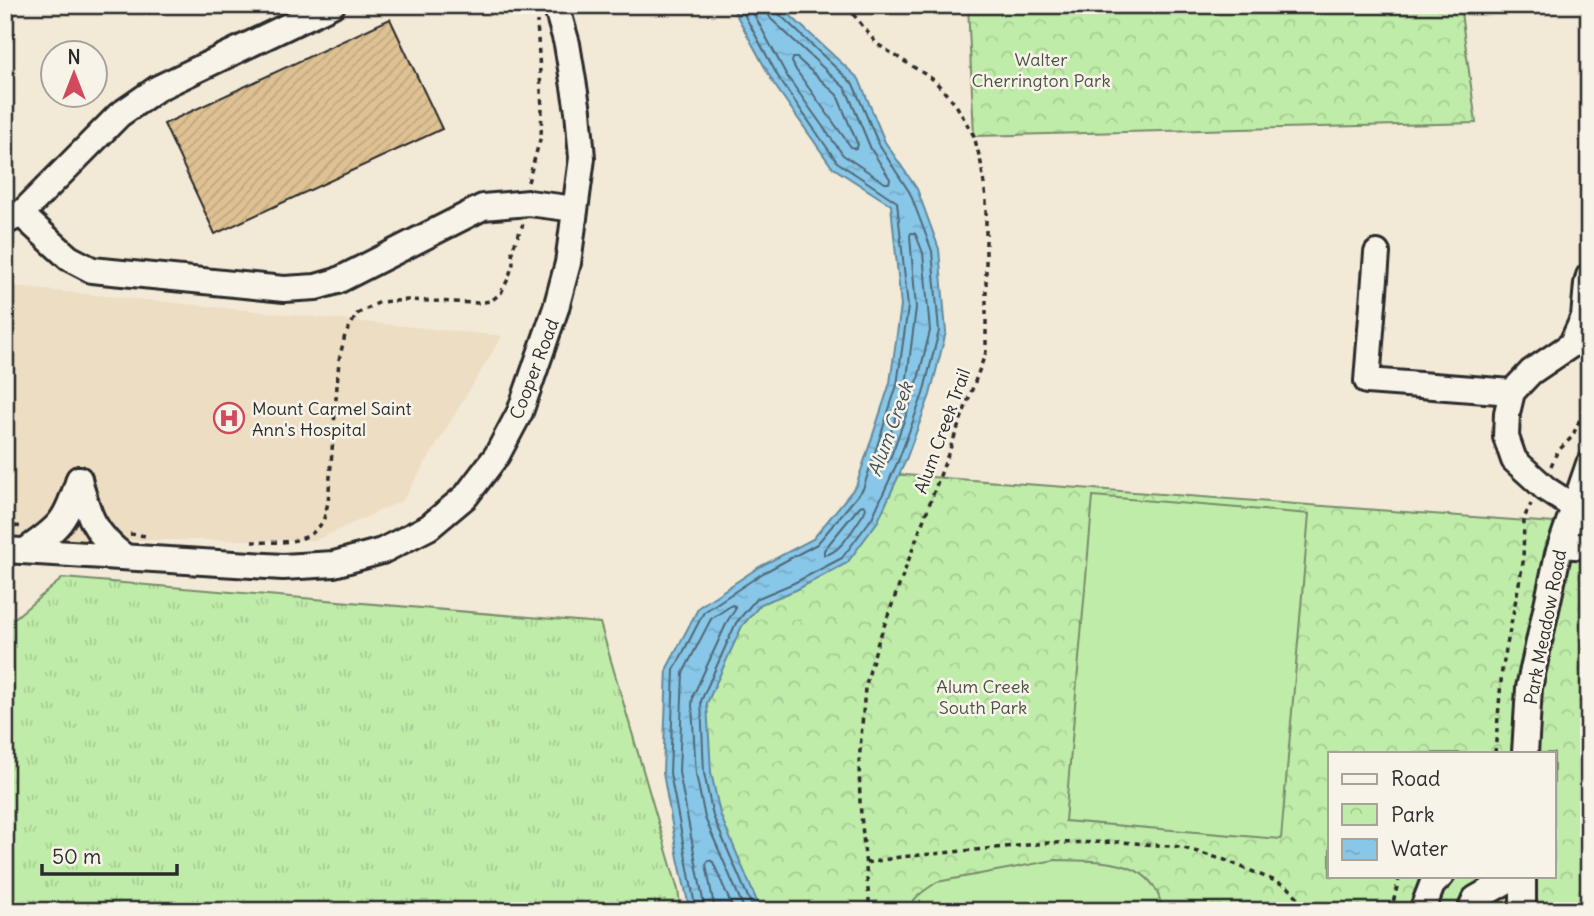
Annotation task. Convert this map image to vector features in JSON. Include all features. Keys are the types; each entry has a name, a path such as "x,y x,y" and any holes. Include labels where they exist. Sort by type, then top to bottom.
{"street":[{"path":"319,8 158,88 128,108 13,218 69,258 92,270 284,289 316,287 337,281 483,206 526,203 575,209"},
{"name":"Cooper Road","path":"15,551 283,567 334,564 382,551 429,527 466,496 497,455 520,411 556,308 568,263 582,158 578,111 567,44 545,9"},
{"path":"1377,253 1367,381 1512,393"},
{"path":"1574,507 1542,485 1514,460 1506,436 1507,413 1512,393 1531,372 1571,345 1584,317 1589,276"},
{"name":"Park Meadow Road","path":"1525,752 1529,688 1558,554 1589,464"},
{"path":"15,551 55,528 67,513 79,479 90,518 110,546 125,557"},
{"path":"1561,545 1589,547"},
{"path":"1422,911 1432,884 1439,878"},
{"path":"1470,911 1475,899 1507,878"},
{"path":"1509,878 1523,911"}],"path":[{"name":"Alum Creek Trail","path":"849,5 877,44 934,80 956,105 974,136 986,198 986,352 882,633 865,688 859,763 870,911"},
{"path":"246,542 291,542 312,533 321,523 328,503 339,360 345,335 357,314 380,303 399,300 477,303 491,301 501,293 513,264 512,250 526,217 527,186 541,136 537,21 545,9"},
{"path":"1495,752 1502,670 1522,564 1524,518 1557,452 1572,436 1589,399"},
{"path":"5,525 55,528"},
{"path":"98,531 154,537"},
{"path":"866,863 900,856 1048,843 1122,842 1180,847 1225,860 1287,886 1311,911"},
{"path":"1391,911 1400,878"}],"shaded area":[{"name":"Mount Carmel Saint Ann's Hospital","path":"5,286 502,336 403,500 316,540 5,540"}],"green space":[{"name":"Walter Cherrington Park","path":"968,5 1460,5 1476,123 974,136"},
{"name":"Alum Creek South Park","path":"877,473 1568,524 1589,556 1589,911 716,911 689,696 728,604 830,545"},
{"path":"1093,496 1309,514 1281,839 1065,821"},
{"path":"63,578 600,623 678,890 681,911 5,911 5,626"},
{"path":"1055,860 1105,862 1136,871 1149,880 1158,893 1162,911 908,911 916,898 937,882"}],"water":[{"name":"Alum Creek","path":"731,5 779,5 859,79 885,142 917,189 939,249 946,332 930,395 905,462 878,521 847,563 796,590 761,604 742,626 707,703 711,772 720,814 761,911 690,911 663,773 667,668 699,607 759,567 813,539 856,486 890,383 901,306 891,205 832,167 774,84"}],"building":[{"path":"390,19 442,129 215,234 164,124"}],"place":[{"name":"Mount Carmel Saint Ann's Hospital","path":"229,418"}]}
